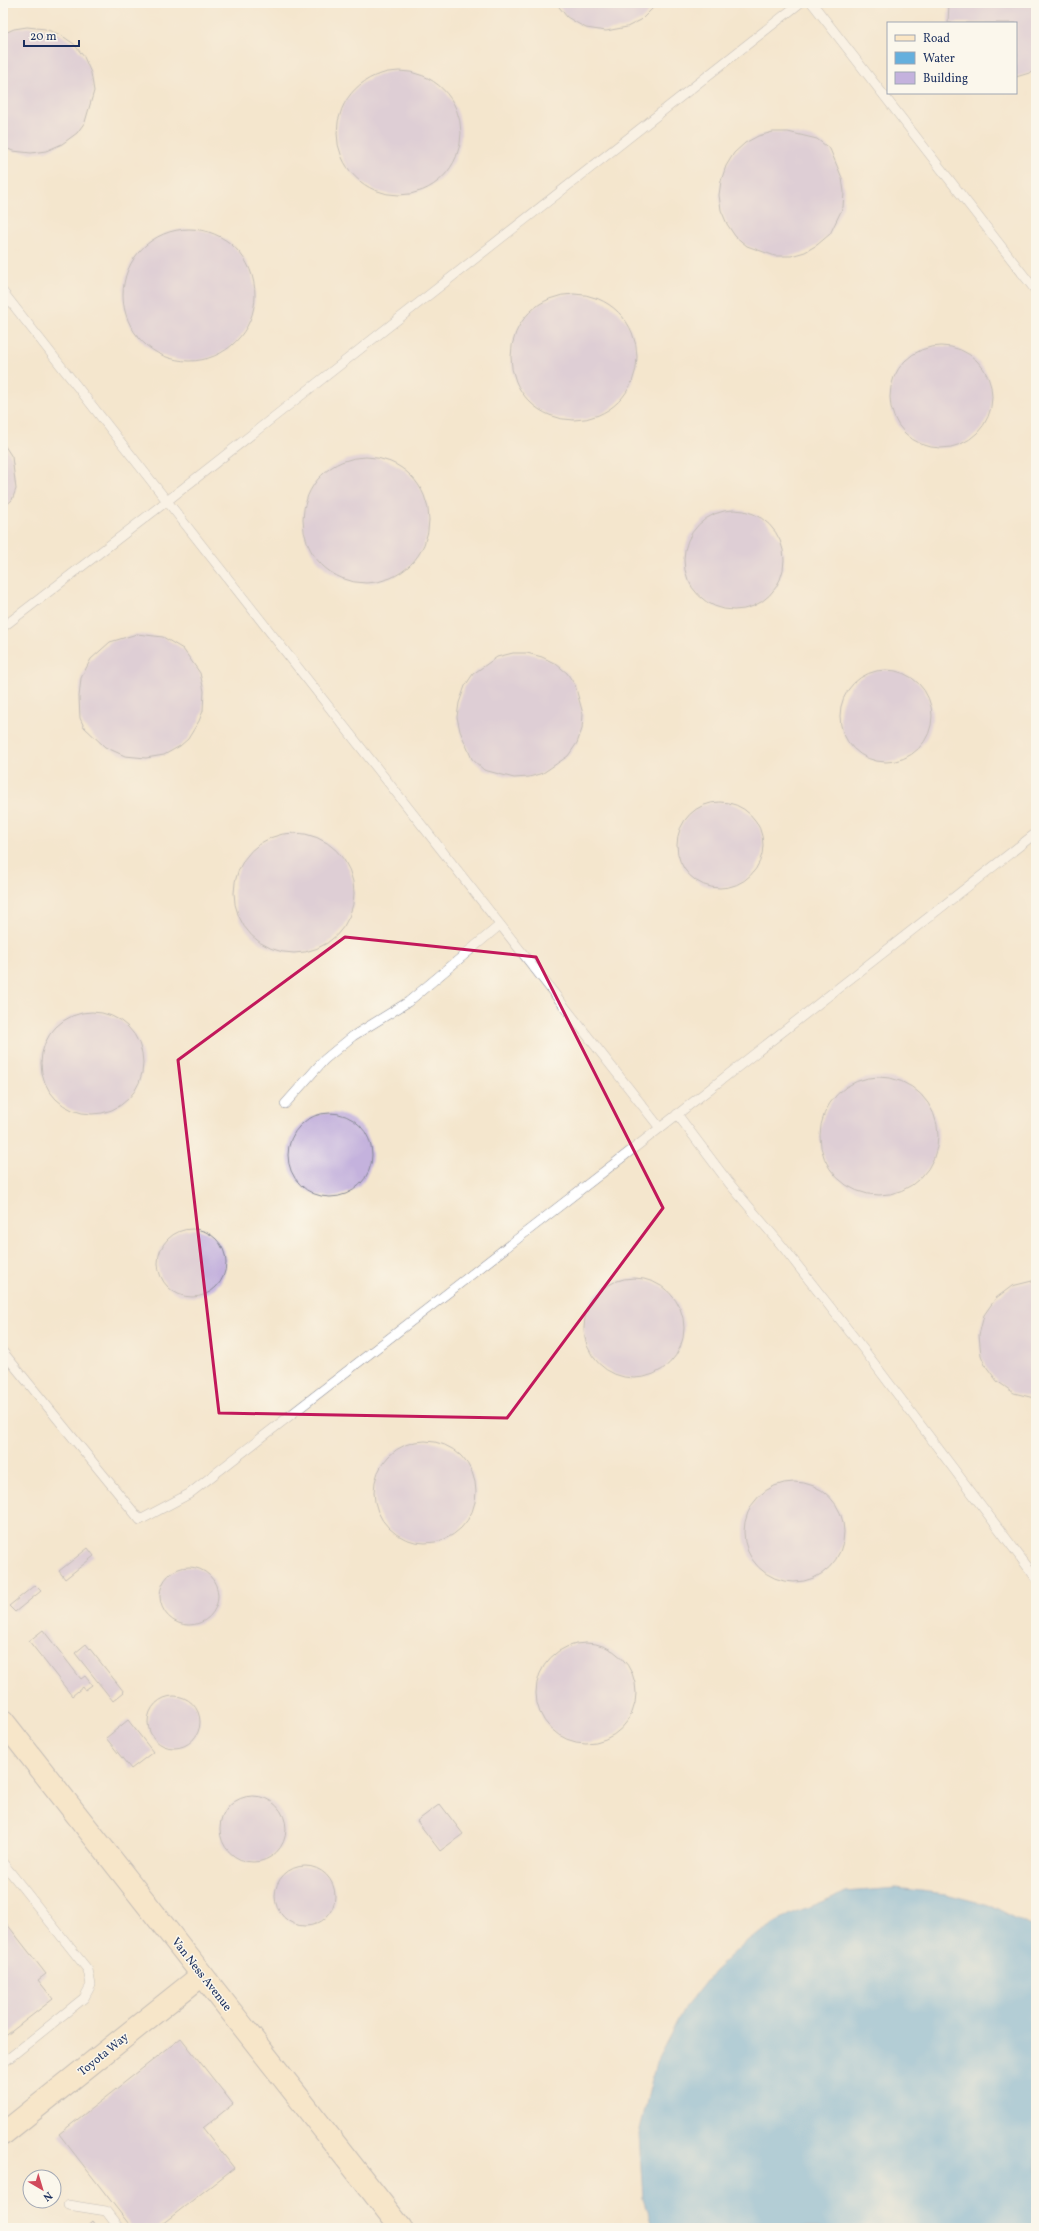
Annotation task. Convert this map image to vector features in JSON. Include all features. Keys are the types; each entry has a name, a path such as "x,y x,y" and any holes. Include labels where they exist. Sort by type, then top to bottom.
{"main road":[{"name":"Van Ness Avenue","path":"3,1720 401,2228"},
{"name":"Toyota Way","path":"3,2134 202,1974"}],"lane":[{"path":"3,627 167,501 800,3"},
{"path":"812,3 1036,291"},
{"path":"3,292 660,1128"},
{"path":"3,1352 140,1520 189,1494 660,1128 1036,833"},
{"path":"285,1104 324,1060 352,1036 408,1002 500,925"},
{"path":"677,1114 729,1183 783,1247 860,1344 1036,1578"},
{"path":"3,1864 88,1970 91,1985 84,1998 3,2063"},
{"path":"68,2206 106,2210 120,2228"}],"highlighted area":[{"path":"345,937 536,957 663,1208 507,1418 219,1413 178,1060"}],"water":[{"path":"896,1888 946,1894 992,1906 1036,1929 1036,2228 653,2228 643,2199 639,2134 656,2062 683,2010 714,1971 748,1940 791,1914 846,1892"}],"building":[{"path":"556,3 658,3 641,20 627,27 606,31 586,28 577,23 567,17"},
{"path":"949,3 1036,3 1036,71 1017,77 1017,22 948,22"},
{"path":"27,27 45,29 61,35 74,44 84,57 91,73 94,91 85,122 77,133 62,144 46,151 31,153 13,151 3,147 3,34 14,29"},
{"path":"405,71 423,75 434,81 447,93 457,109 461,133 457,157 451,168 439,181 417,193 393,195 375,191 364,185 351,173 339,151 337,127 341,109 347,98 359,85 381,73"},
{"path":"773,132 788,132 817,139 830,149 842,178 844,192 843,207 830,234 817,245 805,252 791,256 775,256 747,246 735,236 727,224 721,210 719,195 721,181 726,166 734,153 745,143 758,136"},
{"path":"195,229 214,234 226,240 236,248 244,258 250,270 254,282 254,308 250,320 244,332 236,342 226,350 214,356 202,360 183,361 164,356 152,350 142,342 134,332 128,320 124,308 123,289 128,270 134,258 142,248 152,240 164,234 176,230"},
{"path":"580,294 604,301 619,312 630,327 636,345 636,369 630,387 619,402 604,413 586,419 568,420 544,413 529,402 518,387 512,369 511,351 518,327 529,312 544,301 562,295"},
{"path":"941,346 951,347 970,354 984,368 991,387 991,407 984,426 970,440 951,447 941,448 931,447 912,440 898,426 891,407 890,397 891,387 898,368 912,354 931,347"},
{"path":"3,443 12,457 16,489 12,500 3,508"},
{"path":"372,457 396,464 411,475 422,490 428,508 428,532 422,550 411,565 396,576 378,582 360,583 336,576 321,565 310,550 304,532 303,514 310,490 321,475 336,464 354,458"},
{"path":"734,510 744,511 762,518 776,532 783,550 783,570 776,588 762,602 744,609 734,610 724,609 706,602 692,588 685,570 684,560 685,550 692,532 706,518 724,511"},
{"path":"137,634 163,637 183,649 200,673 204,691 203,711 188,739 180,746 164,755 146,758 125,756 105,747 84,727 80,718 79,697 81,678 91,659 110,642"},
{"path":"513,653 527,653 542,657 556,664 567,673 575,685 583,714 582,729 577,743 568,756 543,773 529,777 514,778 484,770 472,759 460,731 457,717 459,703 465,686 473,674 497,657"},
{"path":"886,670 904,673 919,683 929,698 932,716 929,734 919,749 904,759 886,762 868,759 853,749 843,734 840,716 843,698 853,683 868,673"},
{"path":"720,802 728,803 744,809 756,821 762,837 762,853 756,869 744,881 728,887 720,888 712,887 696,881 684,869 678,853 677,845 678,837 684,821 696,809 712,803"},
{"path":"294,833 317,837 337,850 350,870 354,893 350,916 337,936 317,949 294,953 271,949 251,936 238,916 234,893 238,870 251,850 271,837"},
{"path":"92,1012 111,1016 128,1027 139,1044 143,1063 139,1082 128,1099 111,1110 92,1114 73,1110 56,1099 45,1082 41,1063 45,1044 56,1027 73,1016"},
{"path":"879,1077 902,1081 921,1094 934,1113 938,1136 934,1159 921,1178 902,1191 879,1195 856,1191 837,1178 824,1159 820,1136 824,1113 837,1094 856,1081"},
{"path":"330,1113 346,1116 360,1125 369,1139 372,1155 369,1171 360,1185 346,1194 330,1197 314,1194 300,1185 291,1171 288,1155 291,1139 300,1125 314,1116"},
{"path":"192,1229 205,1232 216,1239 223,1250 226,1263 223,1276 216,1287 205,1294 192,1297 179,1294 168,1287 161,1276 158,1263 161,1250 168,1239 179,1232"},
{"path":"634,1278 653,1282 669,1293 680,1309 684,1328 680,1347 669,1363 653,1374 634,1378 615,1374 599,1363 588,1347 584,1328 588,1309 599,1293 615,1282"},
{"path":"1036,1280 1036,1398 1034,1398 1014,1393 997,1381 985,1365 981,1355 979,1335 984,1315 996,1298 1012,1286"},
{"path":"425,1441 435,1442 454,1449 468,1463 475,1482 475,1502 468,1521 454,1535 435,1542 425,1543 415,1542 396,1535 382,1521 375,1502 374,1492 375,1482 382,1463 396,1449 415,1442"},
{"path":"794,1482 813,1486 829,1497 840,1513 844,1532 840,1551 829,1567 813,1578 794,1582 775,1578 759,1567 748,1551 744,1532 748,1513 759,1497 775,1486"},
{"path":"88,1548 94,1556 65,1579 59,1571"},
{"path":"189,1567 200,1569 213,1580 216,1585 218,1596 216,1607 205,1620 200,1623 189,1625 178,1623 165,1612 162,1607 160,1596 162,1585 173,1572 178,1569"},
{"path":"35,1585 41,1591 15,1612 9,1606"},
{"path":"43,1630 81,1679 85,1676 92,1685 85,1690 83,1687 72,1696 29,1641"},
{"path":"586,1643 596,1644 614,1651 628,1665 635,1683 635,1703 628,1721 614,1735 596,1742 586,1743 576,1742 558,1735 544,1721 537,1703 536,1693 537,1683 544,1665 558,1651 576,1644"},
{"path":"86,1644 124,1692 113,1701 75,1653"},
{"path":"174,1696 184,1698 192,1704 198,1712 200,1722 198,1732 192,1740 184,1746 174,1748 164,1746 156,1740 150,1732 148,1722 150,1712 156,1704 164,1698"},
{"path":"128,1720 153,1752 131,1769 106,1738"},
{"path":"253,1796 266,1798 276,1806 284,1816 286,1829 284,1842 276,1852 266,1860 253,1862 240,1860 230,1852 222,1842 220,1829 222,1816 230,1806 240,1798"},
{"path":"440,1804 463,1834 440,1851 417,1821"},
{"path":"305,1866 322,1871 330,1879 335,1896 330,1913 322,1921 305,1926 288,1921 280,1913 275,1896 280,1879 288,1871"},
{"path":"3,1919 46,1974 38,1980 53,1999 3,2038"},
{"path":"181,2038 233,2104 203,2128 234,2168 157,2228 132,2228 59,2134"},
{"path":"92,2221 97,2228 84,2228"}]}
